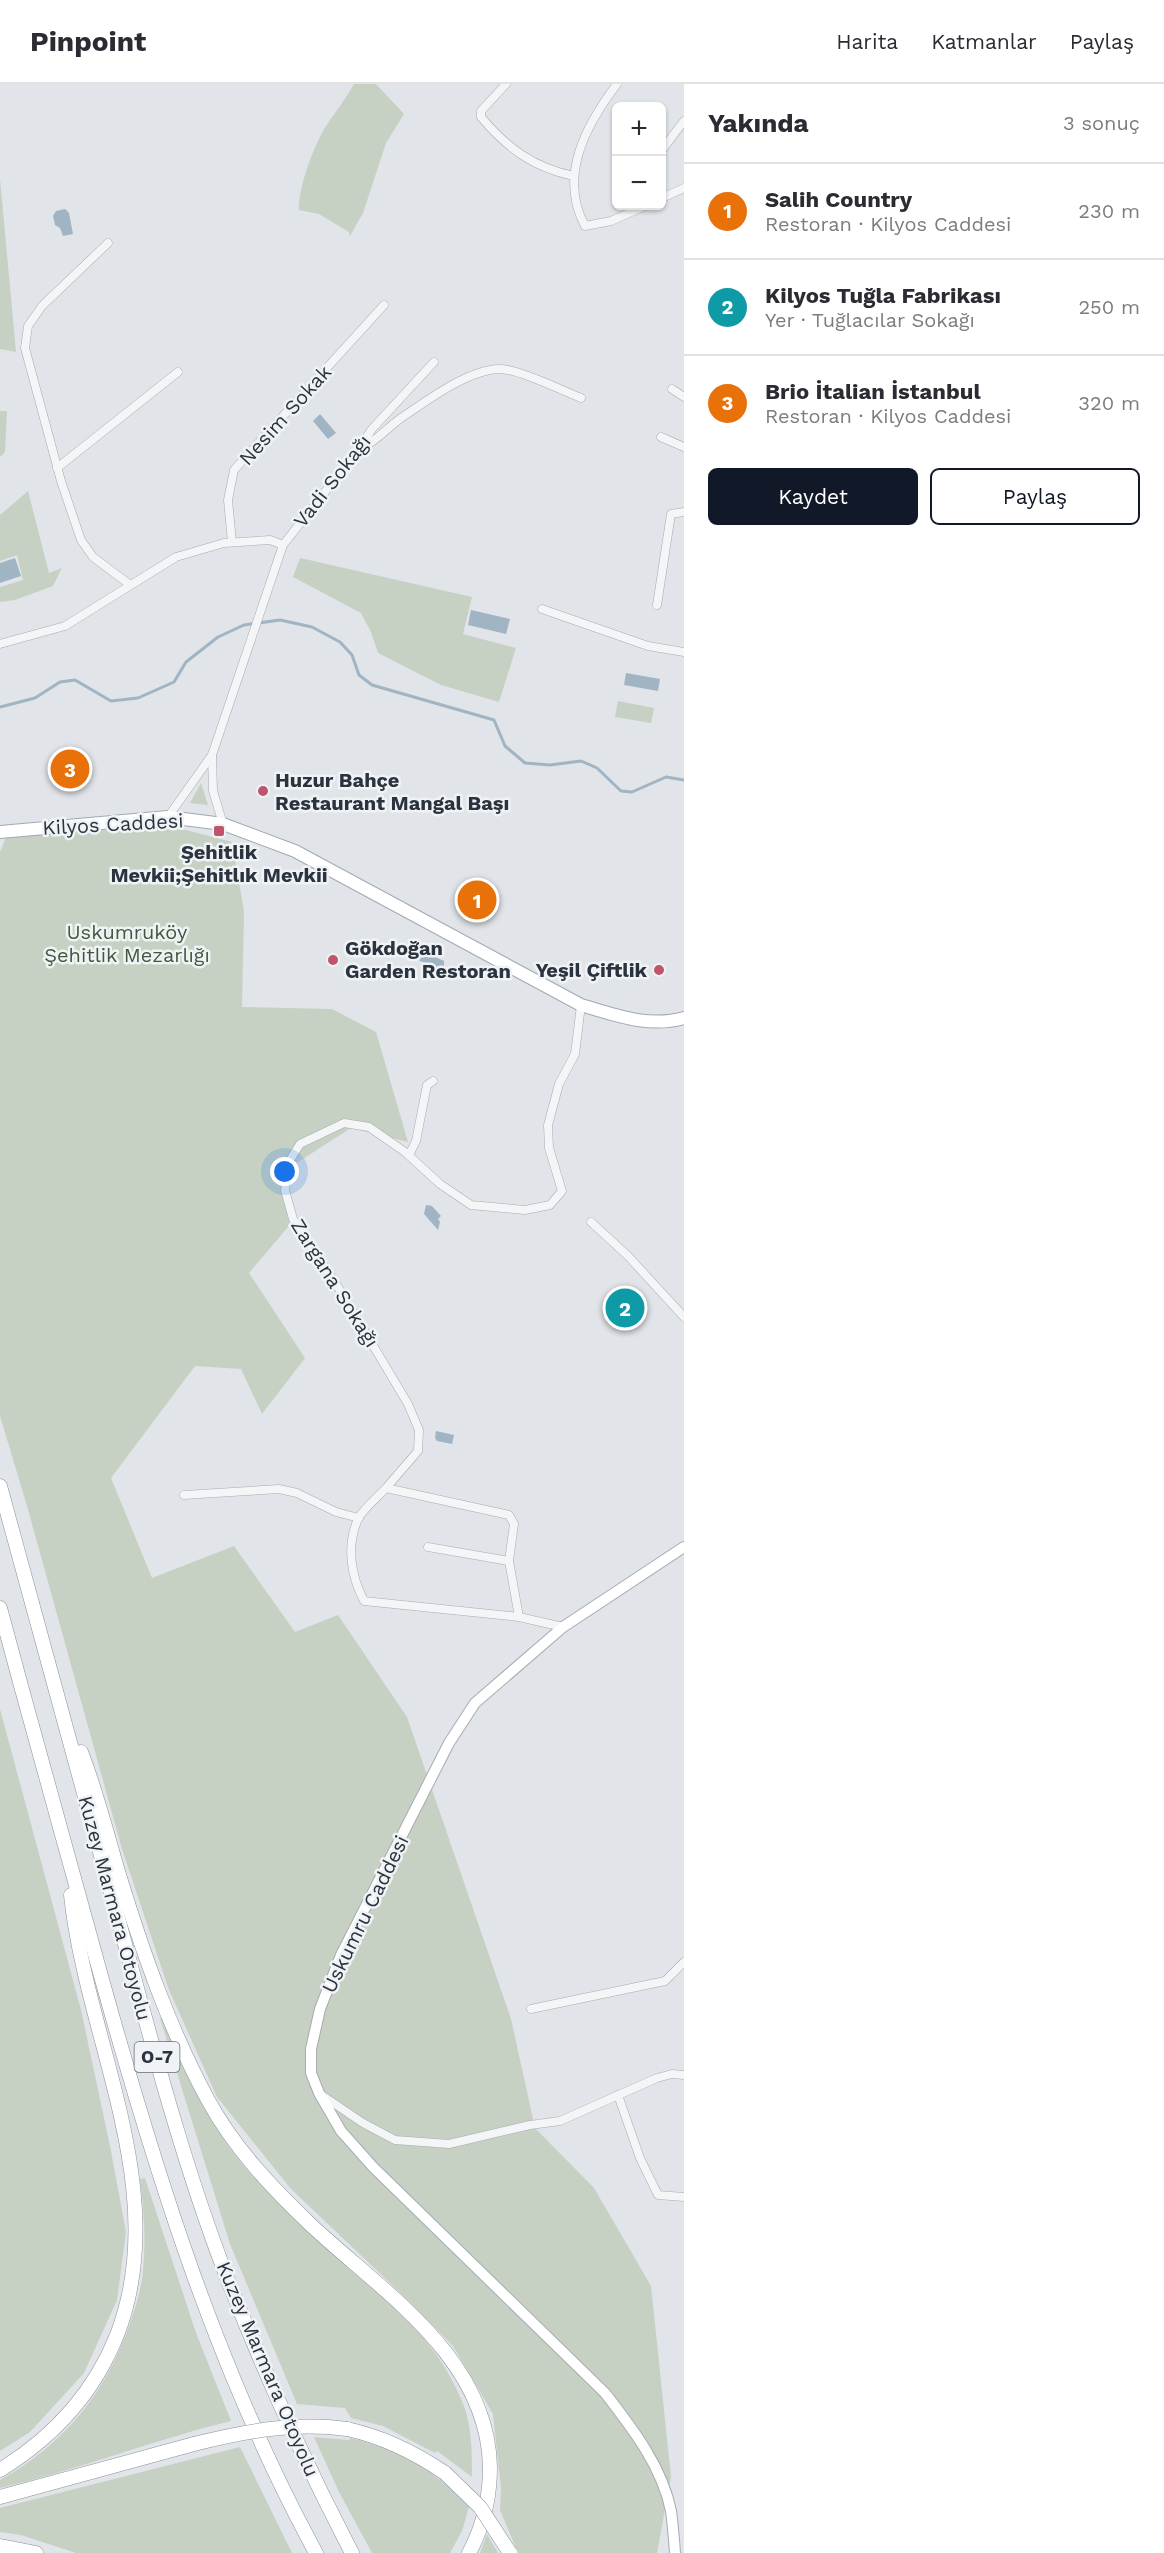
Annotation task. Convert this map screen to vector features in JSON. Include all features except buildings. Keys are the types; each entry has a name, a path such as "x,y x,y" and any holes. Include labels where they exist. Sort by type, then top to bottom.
{"highway":[{"name":"Kuzey Marmara Otoyolu","path":"0,1486 143,2012 197,2191 226,2274 280,2405 352,2553"},
{"name":"Kuzey Marmara Otoyolu","path":"0,1608 146,2135 187,2260 216,2337 259,2437 316,2553"},
{"path":"60,1705 92,1780 120,1877 171,2024 209,2103 261,2174 294,2209 431,2334 458,2370 475,2400 486,2434 490,2476 481,2526 469,2553"},
{"path":"0,2470 32,2450 52,2432 84,2396 109,2354 123,2319 135,2261 134,2190 120,2117 75,1931 68,1857"},
{"path":"0,2497 194,2444 277,2427 312,2425 347,2429 386,2439 419,2456 445,2473 480,2507 510,2553"},
{"path":"0,2546 36,2553"}],"main road":[{"name":"Kilyos Caddesi","path":"0,832 168,818 223,824 295,851 581,1005 628,1019 655,1023 684,1018"},
{"name":"Uskumru Caddesi","path":"675,2553 670,2510 659,2474 633,2428 606,2392 373,2168 341,2131 319,2093 311,2073 311,2049 320,2010 341,1955 449,1743 475,1703 563,1627 684,1547"}],"street":[{"path":"506,84 481,111 481,117 519,156 554,172 574,176"},
{"path":"617,84 591,120 574,176 574,199 585,226 611,221 636,210"},
{"path":"666,145 684,121"},
{"path":"666,196 684,188"},
{"path":"108,243 42,306 28,326 25,348 57,468 81,540 93,557 129,584"},
{"name":"Nesim Sokak","path":"232,542 228,500 234,470 384,305"},
{"name":"Vadi Sokağı","path":"212,755 283,545 359,449 372,429 434,362"},
{"path":"359,449 371,443 400,419 468,376 499,369 517,373 581,398"},
{"path":"57,468 178,372"},
{"path":"672,389 684,396"},
{"path":"661,437 684,447"},
{"path":"657,604 671,514 684,512"},
{"path":"0,644 65,626 129,584 176,557 232,542 270,540 283,545"},
{"path":"542,609 648,646 684,652"},
{"path":"168,818 212,755"},
{"path":"212,755 213,791 223,824"},
{"name":"Zargana Sokağı","path":"359,1518 418,1451 419,1430 404,1398 343,1295 293,1219 285,1190 290,1160 300,1144 344,1123 369,1127 409,1155 440,1184 471,1205 525,1210 550,1205 562,1191 549,1148 548,1125 559,1084 575,1054 581,1005"},
{"path":"409,1155 416,1141 427,1085 433,1081"},
{"path":"591,1222 635,1263 684,1317"},
{"path":"386,1488 509,1515 514,1524 509,1561 519,1617"},
{"path":"184,1495 279,1489 297,1492 336,1512 359,1518 351,1547 354,1583 364,1601 519,1617 563,1627"},
{"path":"428,1547 509,1561"},
{"path":"531,2009 665,1981 684,1962"},
{"path":"319,2093 363,2123 395,2140 449,2144 530,2125 560,2121 657,2078 672,2074 684,2075"},
{"path":"618,2095 640,2158 658,2195 684,2197"}],"green space":[{"path":"354,84 376,84 404,114 386,143 363,213 350,236 349,232 319,214 299,210 299,200 304,177 323,131"},
{"path":"0,179 16,352 0,349"},
{"path":"0,411 7,411 5,452 0,457"},
{"path":"28,491 49,573 62,568 53,586 15,600 0,602 0,587 23,580 17,555 0,561 0,515"},
{"path":"300,558 472,597 463,634 516,648 499,702 441,685 378,653 361,613 293,577"},
{"path":"618,701 654,708 651,723 615,717"},
{"path":"201,783 208,805 190,803"},
{"name":"Uskumruköy Şehitlik Mezarlığı","path":"149,826 186,830 232,842 244,911 242,1007 332,1009 376,1032 408,1142 351,1128 284,1171 294,1220 249,1273 305,1358 262,1414 241,1369 195,1366 111,1478 152,1578 234,1546 295,1632 338,1615 407,1717 511,2019 535,2128 594,2188 651,2286 671,2477 657,2553 518,2553 500,2510 501,2488 493,2414 453,2346 291,2189 217,2097 169,1990 122,1849 0,1416 0,852 6,837"},
{"path":"0,1709 81,2010 126,2232 117,2300 84,2373 30,2432 0,2451"},
{"path":"164,2017 203,2103 232,2151 260,2184 393,2304 422,2336 447,2371 467,2417 471,2443 472,2477 437,2451 435,2453 383,2426 351,2418 345,2408 297,2404 230,2244 160,2018"},
{"path":"145,2178 196,2333 231,2421 0,2488 0,2480 44,2450 80,2414 96,2393 120,2348 140,2290 144,2235 140,2179"},
{"path":"314,2437 349,2440 350,2438 385,2448 415,2462 442,2481 469,2507 462,2531 450,2553 372,2553 339,2492"},
{"path":"240,2447 292,2553 76,2553 21,2535 0,2532 0,2508"},
{"path":"487,2534 498,2553 480,2553"}],"water":[{"path":"65,209 69,213 73,234 63,236 60,228 55,225 53,216 56,211"},
{"path":"320,414 336,433 328,439 313,421"},
{"path":"15,558 21,576 0,583 0,563"},
{"path":"471,610 510,619 506,634 468,625"},
{"path":"626,673 660,679 658,691 624,685"},
{"path":"418,949 444,961 444,968 440,970 414,958"},
{"path":"426,1205 432,1206 441,1216 438,1219 440,1222 438,1230 424,1214"},
{"path":"436,1431 454,1435 452,1444 437,1441"}],"waterway":[{"path":"0,707 35,698 60,682 75,680 111,701 138,698 174,682 186,662 218,637 244,625 280,620 312,627 340,642 352,655 359,675 372,685 494,720 505,746 525,763 550,765 581,761 597,768 621,791 632,792 666,777 684,780"}],"place":[{"name":"Brio İtalian İstanbul","path":"70,769"},
{"name":"Huzur Bahçe Restaurant Mangal Başı","path":"263,791"},
{"name":"Şehitlik Mevkii;Şehitlık Mevkii","path":"219,831"},
{"name":"Salih Country","path":"477,900"},
{"name":"Gökdoğan Garden Restoran","path":"333,960"},
{"name":"Yeşil Çiftlik","path":"659,970"},
{"name":"Kilyos Tuğla Fabrikası","path":"625,1308"}]}
